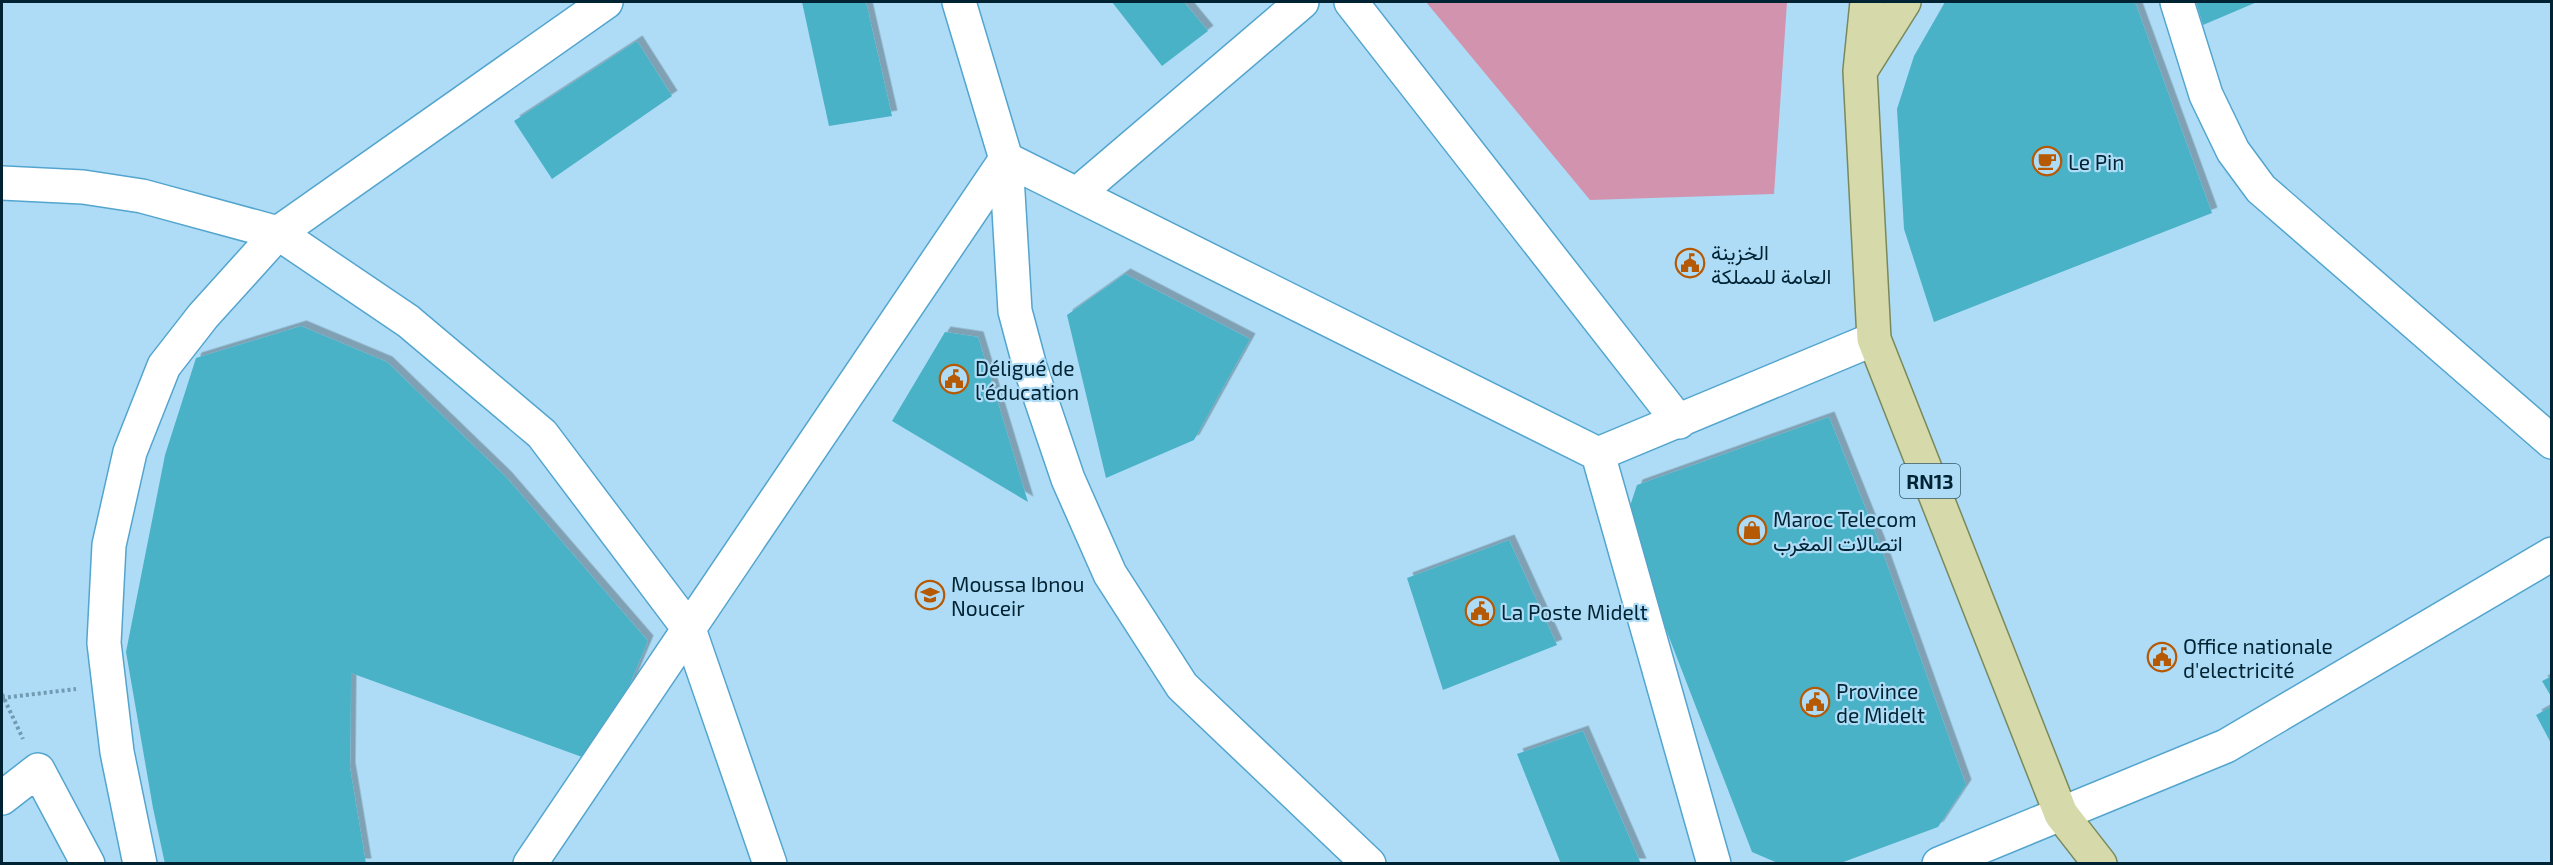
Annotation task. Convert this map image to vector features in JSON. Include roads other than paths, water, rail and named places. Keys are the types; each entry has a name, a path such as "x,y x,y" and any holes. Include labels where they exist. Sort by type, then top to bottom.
{"main road":[{"name":"RN13","path":"1867,2 1860,71 1874,339 2061,814 2100,864"},
{"path":"1860,71 1905,2"}],"street":[{"path":"140,864 117,752 104,643 110,544 130,452 164,366 202,316 278,233 606,2"},
{"path":"959,2 1006,159 1015,311 1030,367 1068,479 1110,574 1182,686 1369,864"},
{"path":"1077,194 1302,2"},
{"path":"1351,2 1679,422"},
{"path":"2178,2 2206,95 2233,151 2261,189 2552,442"},
{"path":"1006,159 1598,454 1714,864"},
{"path":"530,864 1006,159"},
{"path":"2,183 82,186 142,196 278,233 408,321 542,434 688,629 770,864"},
{"path":"1598,454 1874,339"},
{"path":"1939,864 2226,746 2552,554"},
{"path":"2,798 38,770 88,864"}],"place":[{"name":"Le Pin","path":"2047,161"},
{"name":"الخزينة العامة للمملكة","path":"1690,263"},
{"name":"Déligué de l'éducation","path":"954,379"},
{"name":"Maroc Telecom اتصالات المغرب","path":"1752,530"},
{"name":"Moussa Ibnou Nouceir","path":"930,595"},
{"name":"La Poste Midelt","path":"1480,611"},
{"name":"Office nationale d'electricité","path":"2162,657"},
{"name":"Province de Midelt","path":"1815,702"}]}
